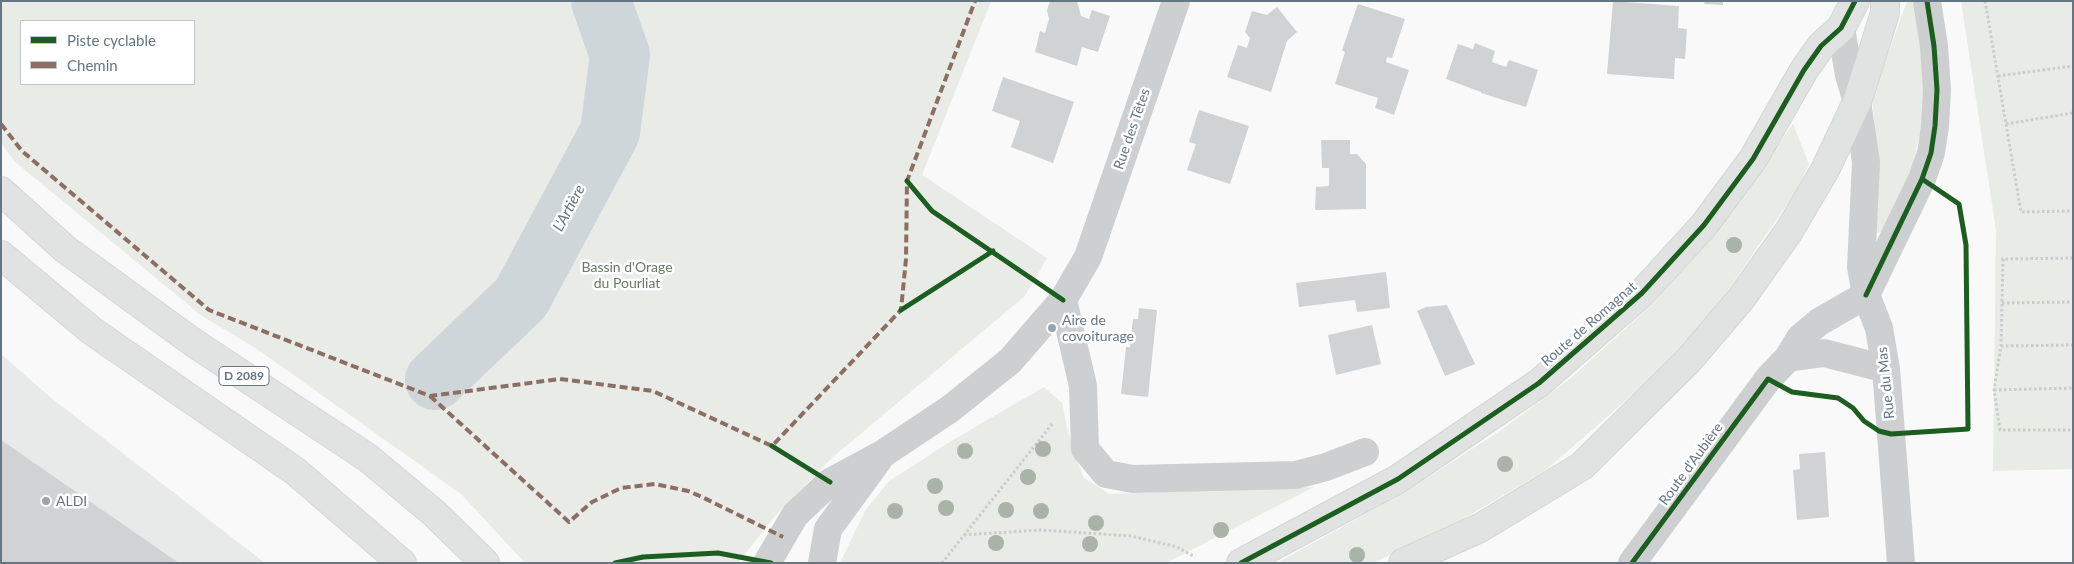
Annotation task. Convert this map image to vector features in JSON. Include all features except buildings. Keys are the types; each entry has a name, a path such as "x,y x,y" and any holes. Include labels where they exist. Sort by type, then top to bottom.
{"main road":[{"name":"Route de Romagnat","path":"1241,563 1398,479 1539,383 1642,294 1709,218 1753,159 1821,46 1841,28 1855,1"},
{"path":"1403,563 1480,528 1582,466 1688,361 1740,300 1789,231 1825,170 1857,102 1885,13 1885,1"},
{"name":"D 2089","path":"1,191 65,249 178,332 368,458 435,514 485,563"},
{"path":"1,255 92,331 295,471 402,563"}],"street":[{"name":"Rue des Têtes","path":"884,453 950,409 1010,361 1063,300 1088,257 1176,1"},
{"path":"1866,295 1922,179 1931,153 1936,126 1937,90 1934,46 1927,1"},
{"name":"Rue du Mas","path":"1841,28 1849,75 1857,102 1866,162 1860,267 1866,295 1879,328 1886,369 1901,563"},
{"name":"Route d'Aubière","path":"1632,563 1768,379 1788,358 1800,338 1819,322 1866,295"},
{"path":"1063,300 1083,386 1085,449 1106,474 1133,479 1296,475 1326,467 1365,452"},
{"path":"1788,358 1824,353 1886,369"},
{"path":"767,562 795,515 830,482 884,453"},
{"path":"822,563 828,529 884,453"}],"path":[{"path":"1986,1 2021,212 2073,211"},
{"path":"1998,76 2073,66"},
{"path":"2006,124 2073,113"},
{"path":"2073,258 2003,259 2001,346 1994,390 2000,430 2073,430"},
{"path":"2002,303 2073,302"},
{"path":"2001,346 2073,345"},
{"path":"1994,390 2073,388"},
{"path":"942,563 1053,423"},
{"path":"964,535 1041,530 1132,536 1178,547 1195,557"},
{"path":"615,563 643,557 718,553 767,562"}],"shaded area":[{"path":"1,354 50,397 265,563 1,563"}],"green space":[{"name":"Bassin d'Orage du Pourliat","path":"1,1 991,1 922,175 1047,258 1025,296 833,457 775,516 738,563 525,563 461,494 257,349 202,316 14,161 1,143"},
{"path":"1907,1 1915,1 1924,58 1923,117 1913,164 1888,230 1876,233 1879,171 1872,98"},
{"path":"1961,1 2073,1 2073,469 1993,471 1996,230"},
{"path":"1793,124 1809,164 1798,188 1722,299 1663,368 1546,470 1460,521 1373,563 1277,563 1405,492 1500,431 1571,378 1655,302 1726,217"},
{"path":"1044,387 1062,403 1068,432 1083,477 1109,494 1314,487 1166,563 840,563 865,511 889,481 953,440"}],"waterway":[{"name":"L'Artière","path":"435,380 521,298 610,132 620,55 601,1"}],"marked path":[{"path":"1,124 22,151 209,310 430,396 560,379 653,391 772,446 901,310 906,259 907,181 975,1"},
{"path":"430,396 569,522 592,502 621,488 655,484 688,491 783,537"}],"cycle path":[{"path":"1241,563 1398,479 1539,383 1642,293 1704,225 1753,159 1804,70 1821,46 1841,28 1855,1"},
{"path":"1866,295 1922,179 1931,153 1937,90 1934,46 1927,1"},
{"path":"1632,563 1768,379 1792,392 1838,398 1853,408 1864,421 1879,431 1891,434 1968,429 1966,245 1959,204 1922,179"},
{"path":"907,181 932,211 1063,300"},
{"path":"901,310 993,251"},
{"path":"772,446 830,482"},
{"path":"615,563 643,557 718,553 771,563"}],"place":[{"name":"Aire de covoiturage","path":"1052,328"},
{"name":"ALDI","path":"46,501"}]}
